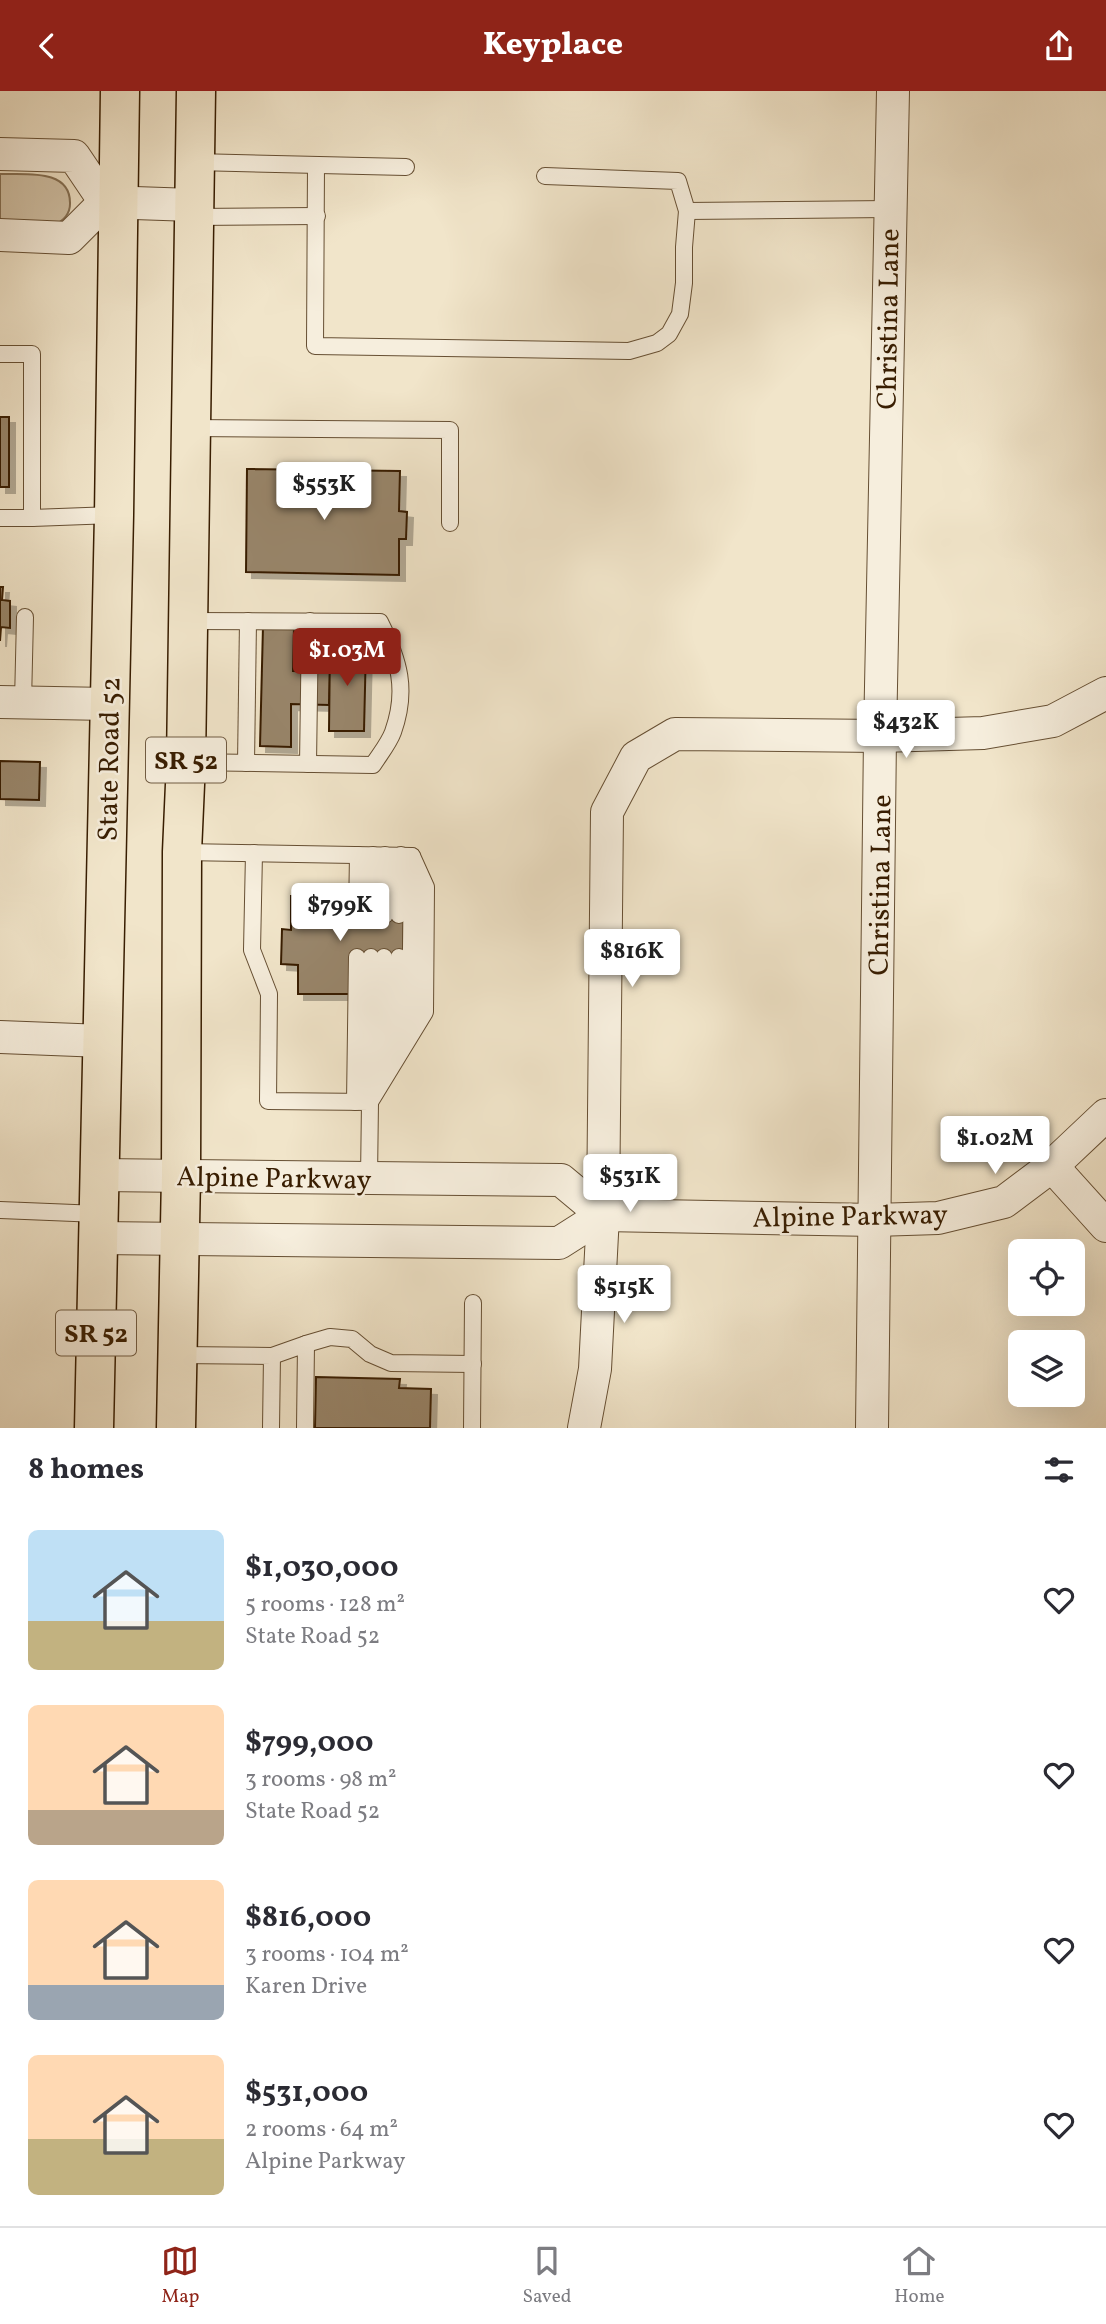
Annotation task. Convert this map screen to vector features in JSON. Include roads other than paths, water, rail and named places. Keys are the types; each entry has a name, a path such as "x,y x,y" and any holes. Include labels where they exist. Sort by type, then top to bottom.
{"main road":[{"name":"State Road 52","path":"94,1428 114,515 112,202 120,91"},
{"name":"SR 52","path":"176,1428 181,1176 182,852 186,762 196,91"}],"street":[{"name":"Christina Lane","path":"872,1428 880,736 893,91"},
{"path":"0,154 74,156 112,202 193,211"},
{"path":"0,235 69,238 112,202"},
{"path":"584,1428 595,1369 603,1215 607,812 636,757 675,734 880,736 983,733 1054,720 1106,693"},
{"path":"12,702 108,704"},
{"path":"0,1037 103,1041"},
{"name":"Alpine Parkway","path":"100,1175 561,1180 603,1215 875,1220 938,1218 1004,1202 1052,1166 1106,1115"},
{"path":"1052,1166 1106,1226"},
{"path":"99,1226 180,1239 559,1243 603,1215"}],"lane":[{"path":"194,162 406,167"},
{"path":"316,165 315,346 629,351 657,343 669,334 680,314 687,211 678,181 545,176"},
{"path":"687,211 889,209"},
{"path":"193,211 317,216"},
{"path":"0,354 32,354 32,517"},
{"path":"190,428 450,431 450,523"},
{"path":"0,518 114,515"},
{"path":"12,702 25,617"},
{"path":"186,762 373,765 393,733 401,693 396,653 380,622 188,621"},
{"path":"246,763 248,621"},
{"path":"308,764 310,621"},
{"path":"182,852 254,853 386,855 426,887 425,1012 382,1082 362,1102 268,1101 270,995 252,950 254,853"},
{"path":"386,855 378,915 386,855"},
{"path":"378,957 397,1057"},
{"path":"369,1178 362,1102 378,957"},
{"path":"378,957 382,1082"},
{"path":"0,1210 99,1226"},
{"path":"472,1428 473,1303"},
{"path":"177,1355 272,1356 330,1337 352,1339 370,1354 391,1363 473,1364"},
{"path":"305,1428 306,1344"},
{"path":"271,1428 272,1356"}]}
